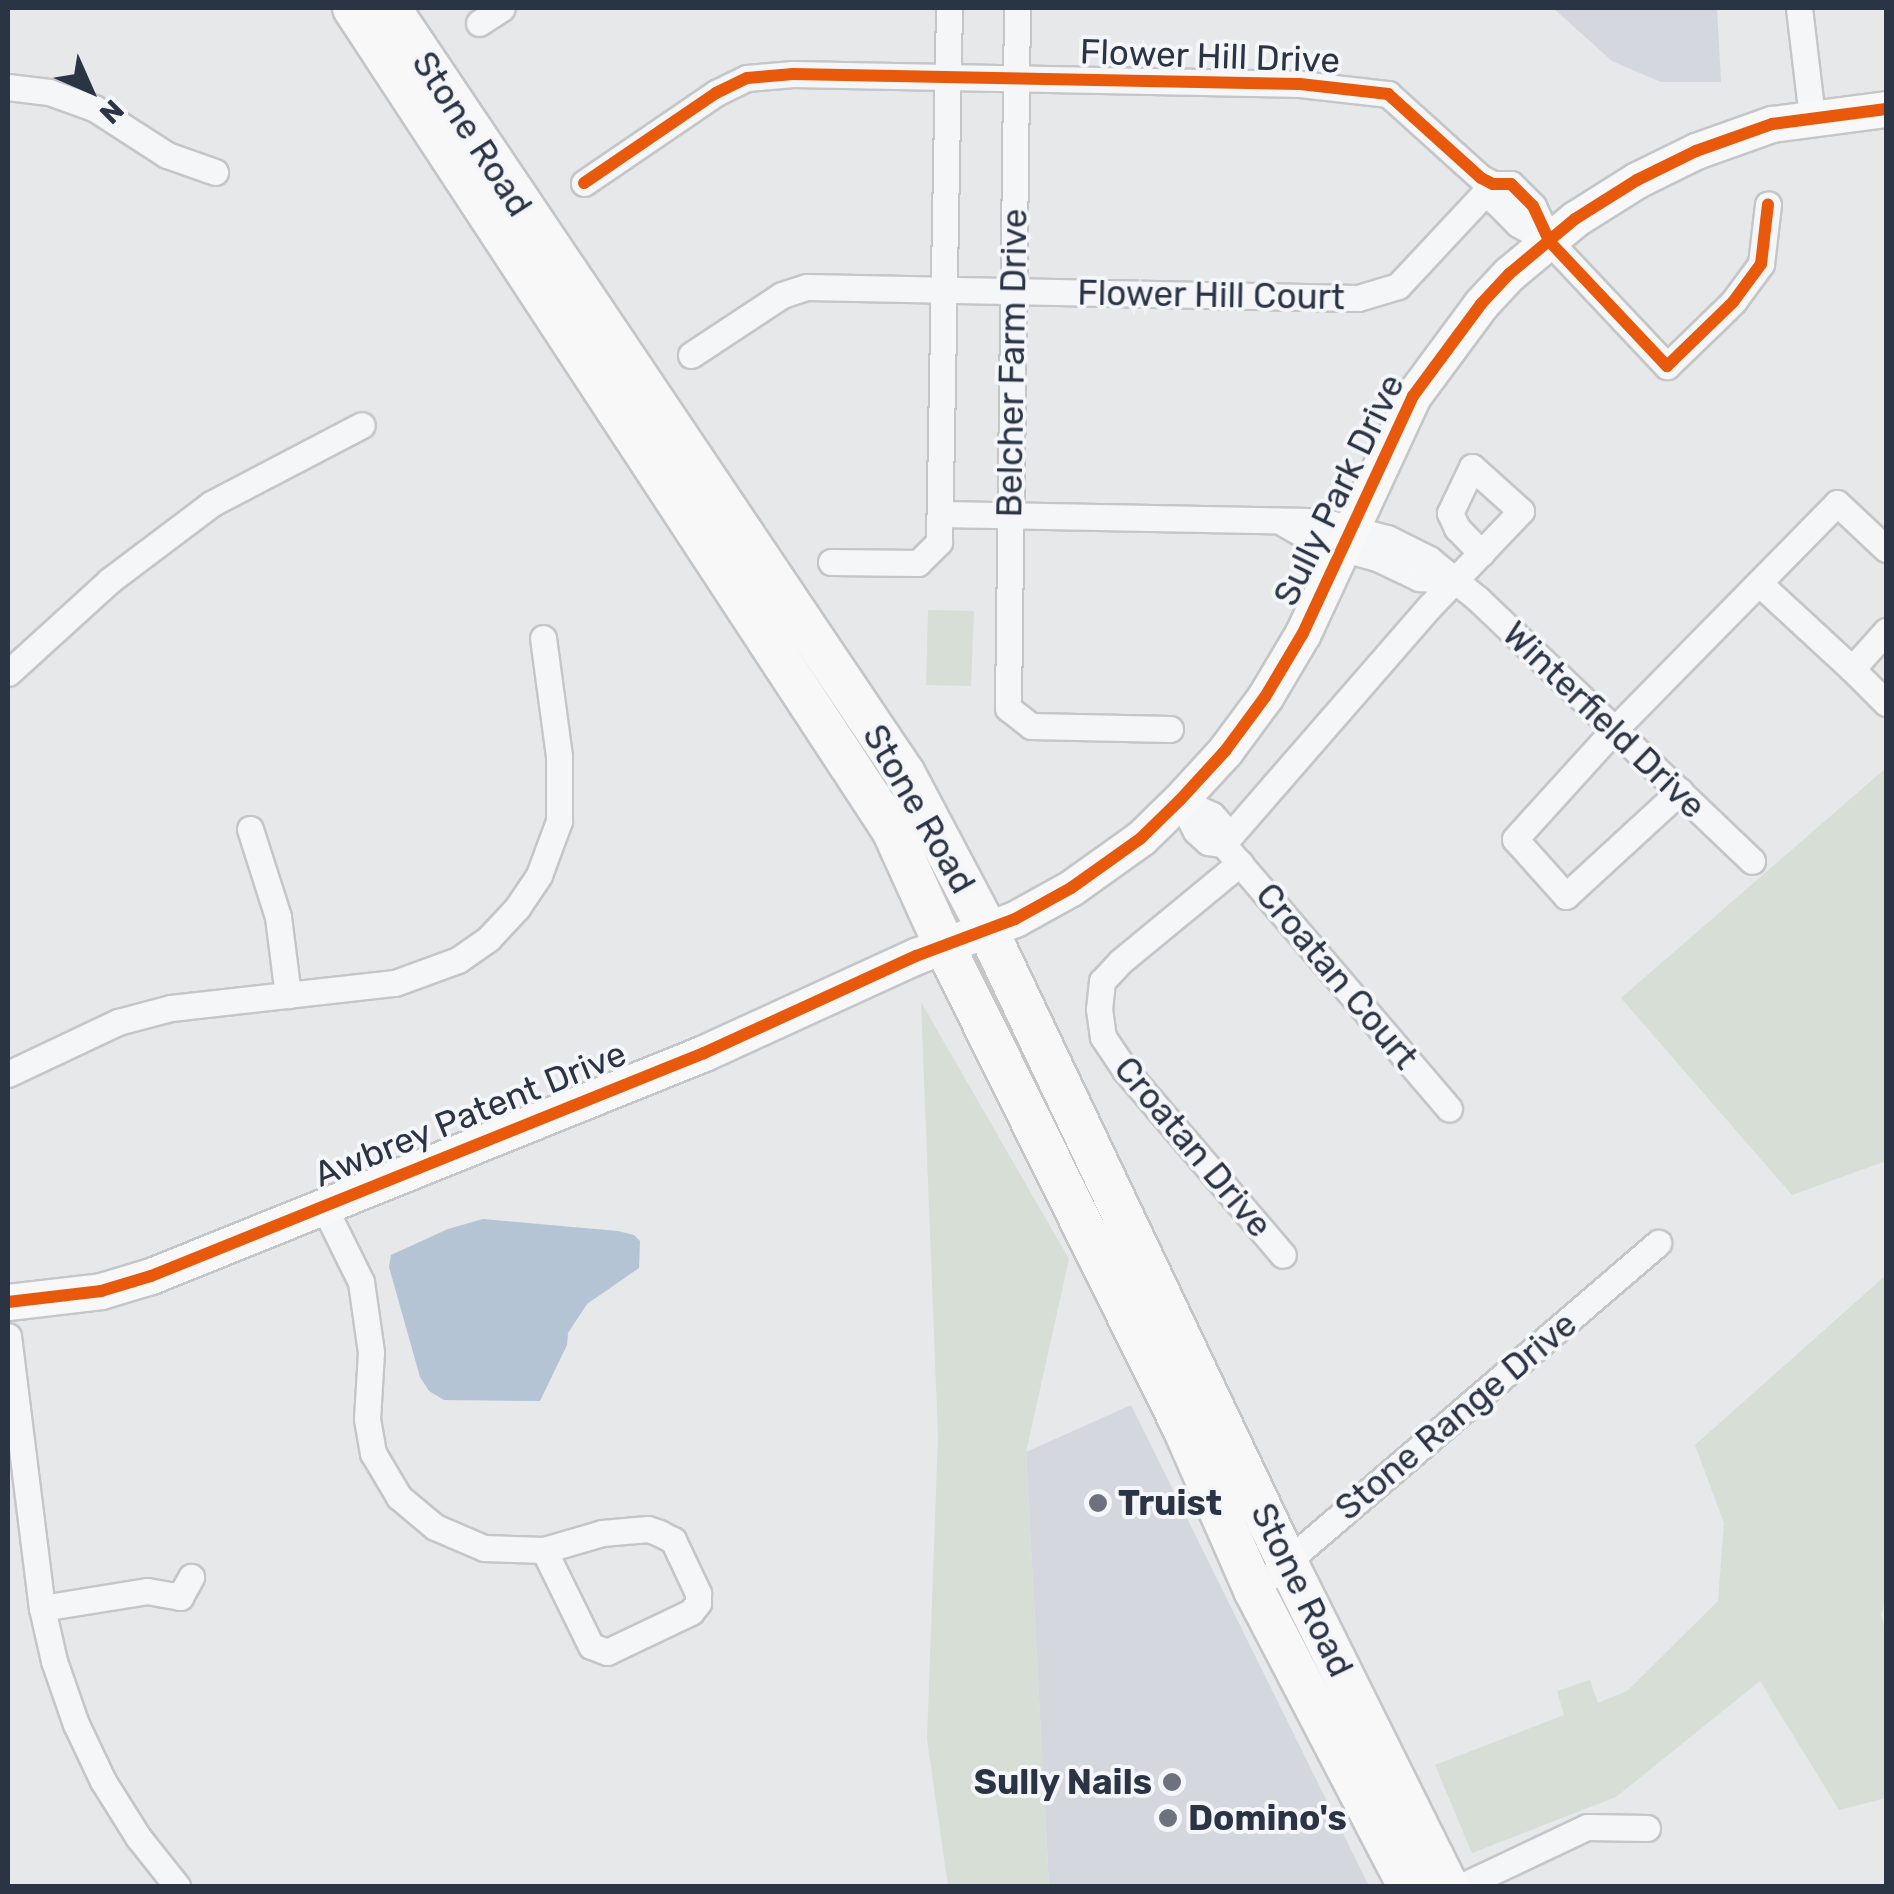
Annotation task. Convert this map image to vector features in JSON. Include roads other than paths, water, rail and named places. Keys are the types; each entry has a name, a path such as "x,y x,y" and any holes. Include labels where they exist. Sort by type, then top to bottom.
{"main road":[{"name":"Stone Road","path":"353,8 892,830 945,947 1183,1428 1254,1590 1408,1886"},
{"name":"Stone Road","path":"390,8 905,774 988,931 1286,1560 1448,1886"}],"street":[{"path":"479,23 502,8"},
{"name":"Belcher Farm Drive","path":"941,514 949,8"},
{"name":"Belcher Farm Drive","path":"1017,8 1006,699 1013,716 1031,726 1170,729"},
{"path":"1799,8 1812,117"},
{"name":"Flower Hill Drive","path":"584,183 716,93 747,78 794,74 1300,84 1388,94 1492,184 1511,184 1533,206 1549,241 1667,366 1732,302 1760,264 1768,204"},
{"path":"8,86 49,92 94,108 166,155 215,172"},
{"name":"Sully Park Drive","path":"945,947 988,931 1096,872 1180,800 1225,751 1265,697 1303,633 1383,456 1433,365 1481,304 1549,241 1575,218 1637,180 1696,151 1772,124 1886,109"},
{"name":"Flower Hill Court","path":"691,355 782,295 808,287 1358,298 1398,286 1492,184"},
{"path":"8,674 109,581 211,504 362,425"},
{"path":"1680,791 1566,896 1515,838 1614,730 1837,503 1886,548"},
{"path":"831,562 918,563 939,542 941,514 1010,514 1285,524 1314,541 1349,537 1419,578 1454,581"},
{"name":"Croatan Drive","path":"1283,1255 1125,1070 1103,1036 1098,1009 1102,981 1231,854 1454,581 1482,553"},
{"name":"Winterfield Drive","path":"1454,581 1752,861"},
{"path":"1760,584 1886,703"},
{"path":"1852,669 1886,631"},
{"path":"8,1074 118,1022 171,1008 395,983 428,974 474,950 518,908 547,859 558,821 559,756 543,638"},
{"name":"Croatan Court","path":"1180,800 1196,831 1231,854 1449,1109"},
{"path":"250,830 278,917 288,994"},
{"name":"Awbrey Patent Drive","path":"8,1302 126,1285 704,1054 945,947"},
{"path":"323,1205 362,1282 370,1317 367,1419 373,1454 384,1475 415,1512 451,1536 484,1548 544,1550 602,1533 648,1530 672,1540 698,1593 698,1604 691,1612 607,1652 591,1646 544,1550"},
{"name":"Stone Range Drive","path":"1254,1590 1658,1243"},
{"path":"8,1336 42,1608 76,1724 103,1781 138,1837 178,1886"},
{"path":"42,1608 147,1591 180,1597 191,1577"},
{"path":"1462,1886 1586,1827 1647,1828"}],"water":[{"path":"483,1219 618,1231 640,1241 639,1268 587,1304 568,1333 567,1345 540,1401 444,1400 429,1391 420,1377 389,1267 391,1255 448,1229"}],"place":[{"name":"Truist","path":"1098,1503"},
{"name":"Sully Nails","path":"1172,1782"},
{"name":"Domino's","path":"1168,1818"}]}
